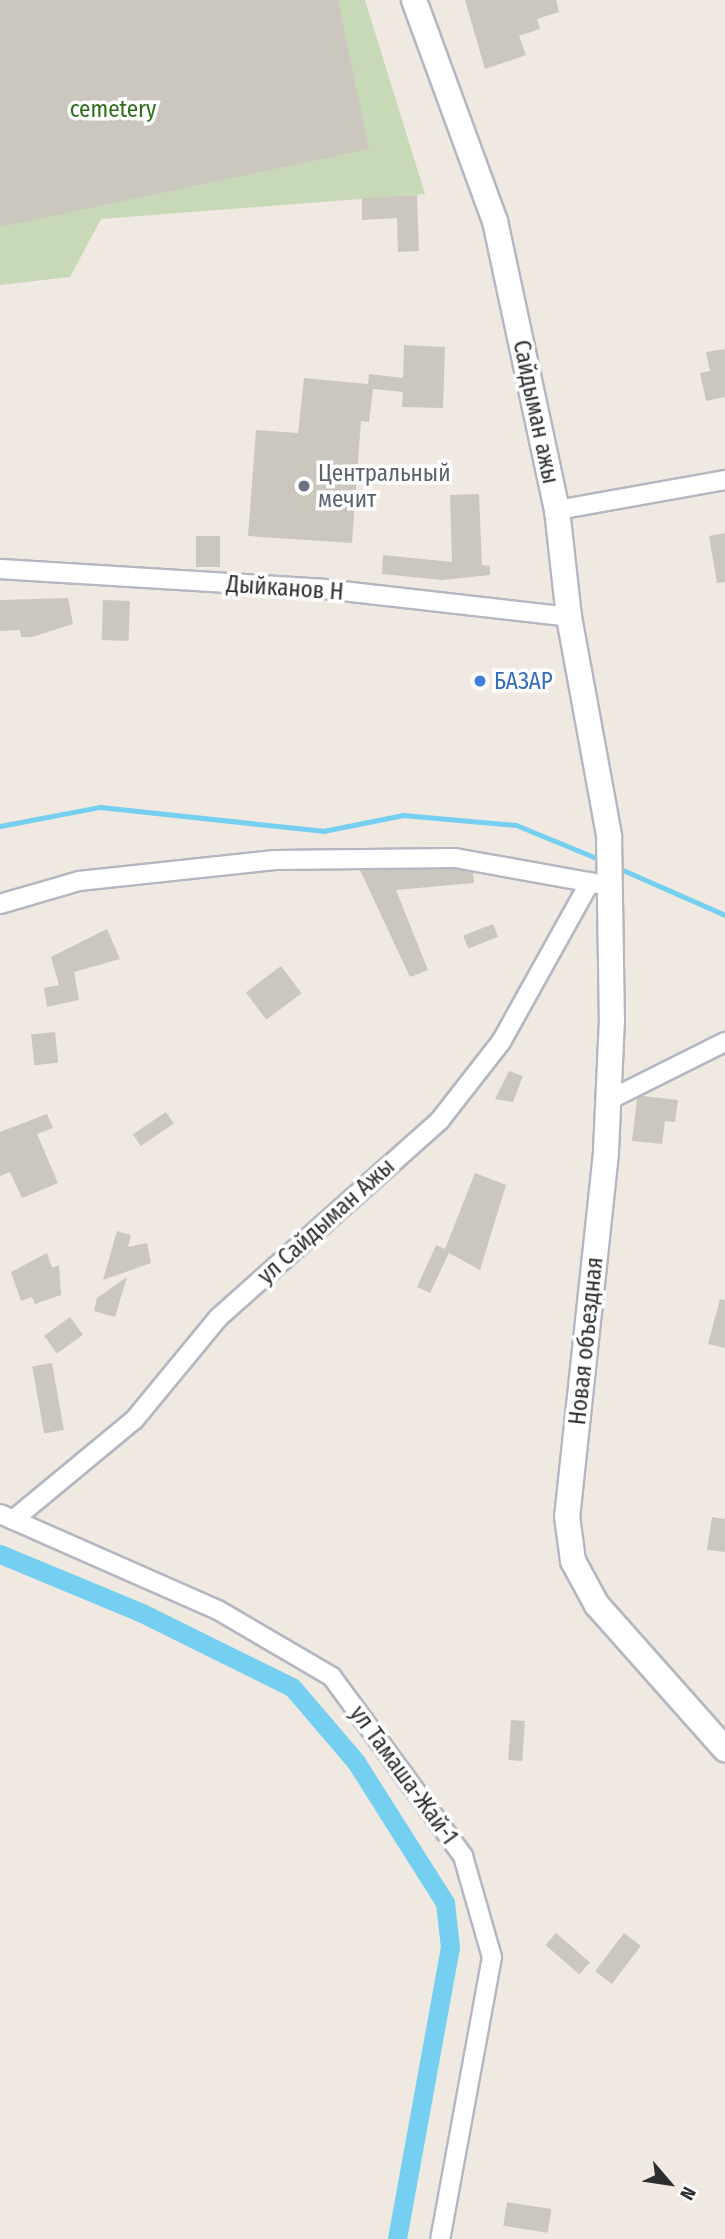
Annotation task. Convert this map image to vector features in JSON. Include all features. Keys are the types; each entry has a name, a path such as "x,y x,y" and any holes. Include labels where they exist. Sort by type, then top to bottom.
{"main road":[{"name":"Сайдыман ажы","path":"414,0 495,221 557,510 569,617 608,836 603,882"},
{"name":"Новая объездная","path":"603,882 609,1100 567,1516 573,1561 597,1605 725,1749"}],"street":[{"path":"557,510 725,480"},
{"name":"Дыйканов Н","path":"0,569 325,589 569,617"},
{"path":"0,904 79,881 275,860 455,858 603,882"},
{"name":"ул Сайдыман Ажы","path":"6,1517 134,1420 218,1318 440,1120 501,1042 603,882"},
{"path":"609,1100 725,1042"},
{"name":"ул Тамаша-Жай-1","path":"6,1517 218,1610 332,1677 463,1856 492,1956 440,2239"}],"green space":[{"name":"cemetery","path":"0,0 365,0 425,194 101,219 70,277 0,285"}],"building":[{"name":"cemetery","path":"0,0 338,0 369,149 0,227"},
{"path":"465,0 556,0 559,12 537,19 540,29 519,36 526,55 485,69"},
{"path":"417,195 419,251 398,252 397,218 362,220 362,198"},
{"name":"Центральный мечит","path":"404,345 445,347 443,408 402,407 403,392 373,389 369,422 361,421 352,543 248,536 256,430 298,433 304,378 368,384 369,374 403,378"},
{"path":"725,349 725,397 706,401 700,373 710,371 706,352"},
{"path":"479,494 482,565 490,566 490,575 442,580 382,574 383,555 452,562 450,495"},
{"path":"725,533 725,582 717,583 709,536"},
{"path":"196,536 220,536 220,567 196,567"},
{"path":"68,598 73,624 32,637 21,637 20,630 0,631 0,600"},
{"path":"103,600 130,601 129,641 102,640"},
{"path":"454,869 473,873 474,883 396,890 428,970 410,977 360,870"},
{"path":"493,924 498,937 468,949 463,935"},
{"path":"107,929 120,959 74,972 79,1000 47,1007 44,988 59,985 51,957"},
{"path":"281,966 301,993 266,1020 246,992"},
{"path":"55,1032 58,1063 34,1065 31,1035"},
{"path":"509,1071 523,1076 513,1102 495,1099"},
{"path":"643,1096 678,1100 675,1122 665,1121 662,1144 632,1141 637,1099"},
{"path":"166,1112 174,1124 141,1146 133,1134"},
{"path":"47,1114 53,1128 37,1134 58,1183 22,1198 10,1172 0,1176 0,1132"},
{"path":"475,1173 506,1185 480,1270 449,1253 430,1293 417,1287 436,1245 445,1249"},
{"path":"117,1231 131,1235 128,1247 147,1243 151,1263 103,1280"},
{"path":"47,1253 52,1268 59,1265 61,1295 35,1304 32,1297 21,1301 11,1272"},
{"path":"127,1277 115,1317 94,1311 97,1298"},
{"path":"720,1299 725,1300 725,1348 708,1344"},
{"path":"70,1317 83,1335 57,1354 44,1336"},
{"path":"52,1363 64,1430 44,1433 32,1366"},
{"path":"712,1517 725,1519 725,1552 707,1550"},
{"path":"511,1720 525,1721 522,1761 508,1760"},
{"path":"556,1933 590,1963 579,1975 546,1945"},
{"path":"624,1933 641,1946 612,1984 595,1971"},
{"path":"507,2202 551,2209 548,2233 503,2226"}],"waterway":[{"path":"0,826 100,807 323,831 403,815 516,825 601,860"},
{"path":"616,867 725,915"},
{"path":"0,1554 140,1612 292,1687 356,1762 445,1903 450,1947 397,2239"}],"place":[{"name":"Центральный мечит","path":"304,486"},
{"name":"БАЗАР","path":"480,681"}]}
